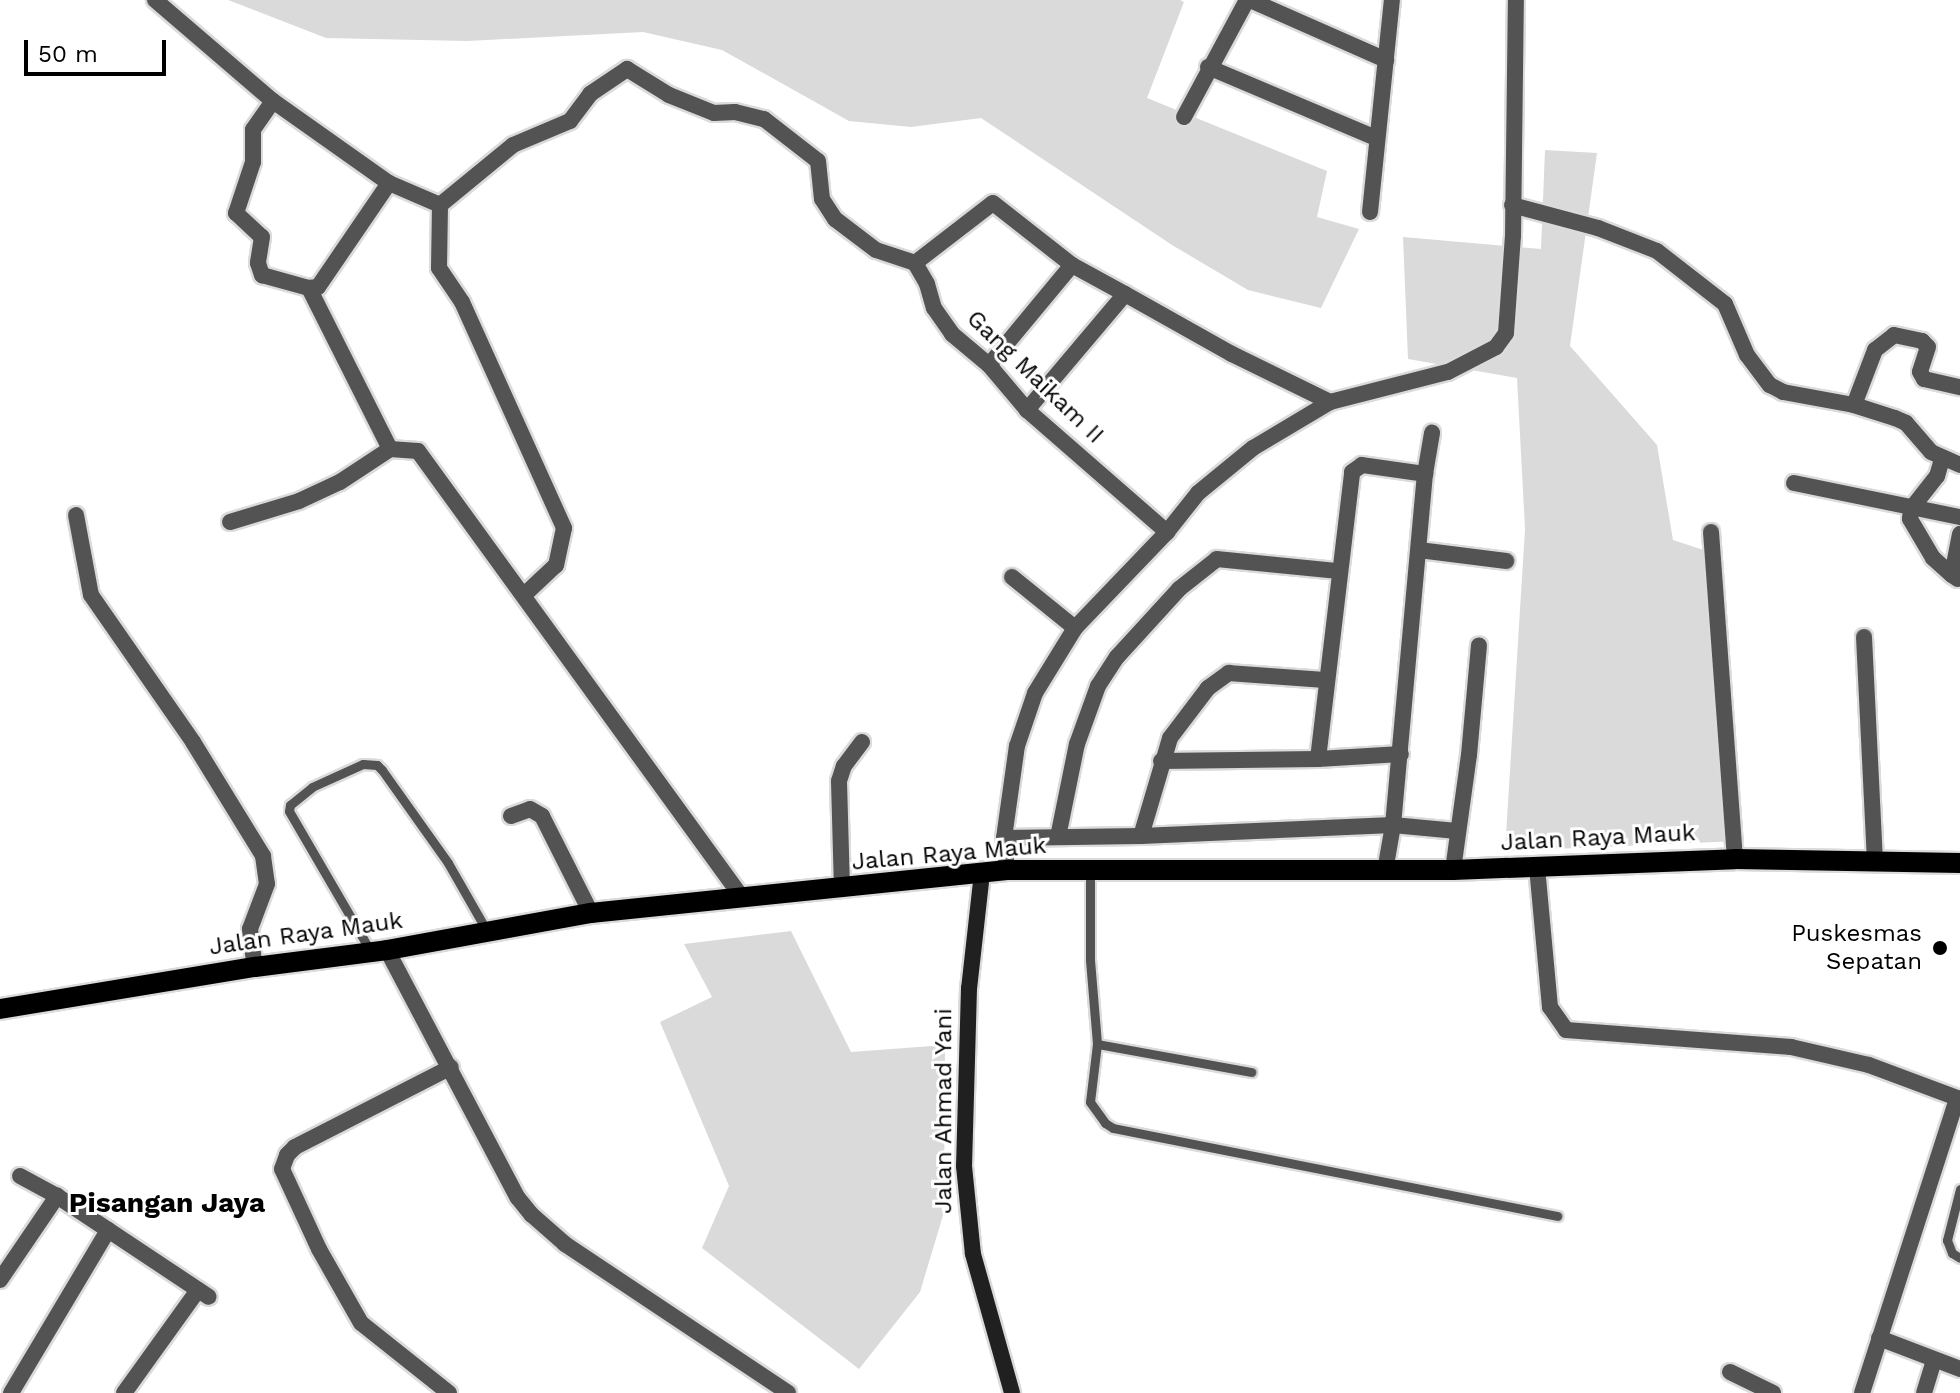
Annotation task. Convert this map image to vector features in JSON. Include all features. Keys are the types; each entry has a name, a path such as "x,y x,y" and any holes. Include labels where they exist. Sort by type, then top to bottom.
{"main road":[{"name":"Jalan Raya Mauk","path":"0,1009 255,967 379,951 591,913 1007,870 1453,870 1735,859 1875,859 1960,863"}],"street":[{"path":"155,0 273,101 389,183 440,205"},
{"path":"1184,117 1208,67 1248,0 1386,60"},
{"path":"1370,212 1392,0"},
{"path":"1007,870 1004,838 1025,718 1049,665 1075,628 1167,532 1198,493 1253,448 1330,402 1448,372 1496,347 1508,324 1516,0"},
{"path":"1208,67 1376,138"},
{"path":"524,595 556,565 564,528 462,302 439,268 440,205 513,145 570,121 590,94 620,72 631,69 675,98 714,113 719,110 750,114 781,129 818,161 822,199 835,219 876,250 915,263 993,203 1072,265 1232,354 1330,402"},
{"path":"273,101 253,130 253,162 236,213 262,237 258,263 262,275 309,288 323,283 389,183"},
{"path":"1512,205 1598,228 1657,251 1725,304 1743,347 1770,385 1783,392 1854,405 1906,423 1920,445 1942,459 1960,465"},
{"name":"Gang Maikam II","path":"915,263 927,284 934,308 952,334 989,365 1027,410 1167,532"},
{"path":"989,365 1072,265"},
{"path":"309,288 390,449"},
{"path":"1027,410 1125,294"},
{"path":"1854,405 1875,350 1894,335 1922,341 1928,347 1920,372 1924,379 1960,387"},
{"path":"1385,871 1401,754 1425,474 1432,433"},
{"path":"230,522 326,489 390,449 418,451 741,896"},
{"path":"1942,459 1930,487 1911,509 1910,519 1925,547 1956,577"},
{"path":"1318,759 1324,680 1355,467 1367,465 1425,474"},
{"path":"1794,483 1960,517"},
{"path":"76,515 88,587 94,600 193,742 263,856 267,884 250,929 255,967"},
{"path":"1711,532 1735,859"},
{"path":"1956,577 1960,534"},
{"path":"1419,550 1506,561"},
{"path":"1058,837 1077,744 1098,686 1117,657 1179,589 1217,559 1338,571"},
{"path":"1012,577 1075,628"},
{"path":"1864,637 1875,859"},
{"path":"1453,870 1469,755 1479,645"},
{"path":"1141,836 1161,761 1183,718 1208,688 1229,673 1324,680"},
{"path":"842,889 839,781 844,766 862,742"},
{"path":"1161,761 1318,759 1401,754"},
{"path":"511,816 530,809 542,816 591,913"},
{"path":"1004,838 1141,836 1393,825 1457,831"},
{"path":"1537,867 1550,1007 1566,1030 1791,1047 1869,1065 1958,1098 1862,1393"},
{"name":"Jalan Ahmad Yani","path":"982,873 969,988 964,1166 973,1254 1012,1393"},
{"path":"379,951 451,1067 518,1198 546,1230 788,1393"},
{"path":"449,1393 361,1323 319,1249 282,1169 287,1155 295,1147 451,1067"},
{"path":"20,1176 57,1196 204,1293 124,1393"},
{"path":"0,1280 57,1196"},
{"path":"11,1393 108,1230"},
{"path":"1879,1338 1960,1369"},
{"path":"1924,1393 1934,1361"},
{"path":"1730,1372 1773,1393"}],"lane":[{"path":"379,951 289,811 290,805 312,787 363,764 377,765 382,770 448,863 487,931"},
{"path":"1090,871 1090,960 1097,1044 1090,1102 1099,1118 1113,1128 1557,1216"},
{"path":"1097,1044 1251,1072"},
{"path":"1960,1189 1947,1240 1952,1253 1960,1258"}],"shaded area":[{"path":"228,0 1180,0 1184,2 1147,98 1327,171 1317,217 1359,229 1321,308 1248,290 1172,245 981,118 911,127 849,121 722,50 643,32 467,41 326,38"},
{"path":"1545,150 1597,153 1570,346 1657,445 1673,540 1722,556 1739,841 1505,851 1525,529 1517,378 1408,359 1403,237 1541,249"},
{"path":"791,931 851,1052 945,1045 944,1212 920,1292 859,1369 702,1248 729,1186 660,1022 712,997 684,944"}],"place":[{"name":"Puskesmas Sepatan","path":"1940,948"}],"district":[{"name":"Pisangan Jaya","path":"167,1203"}]}
